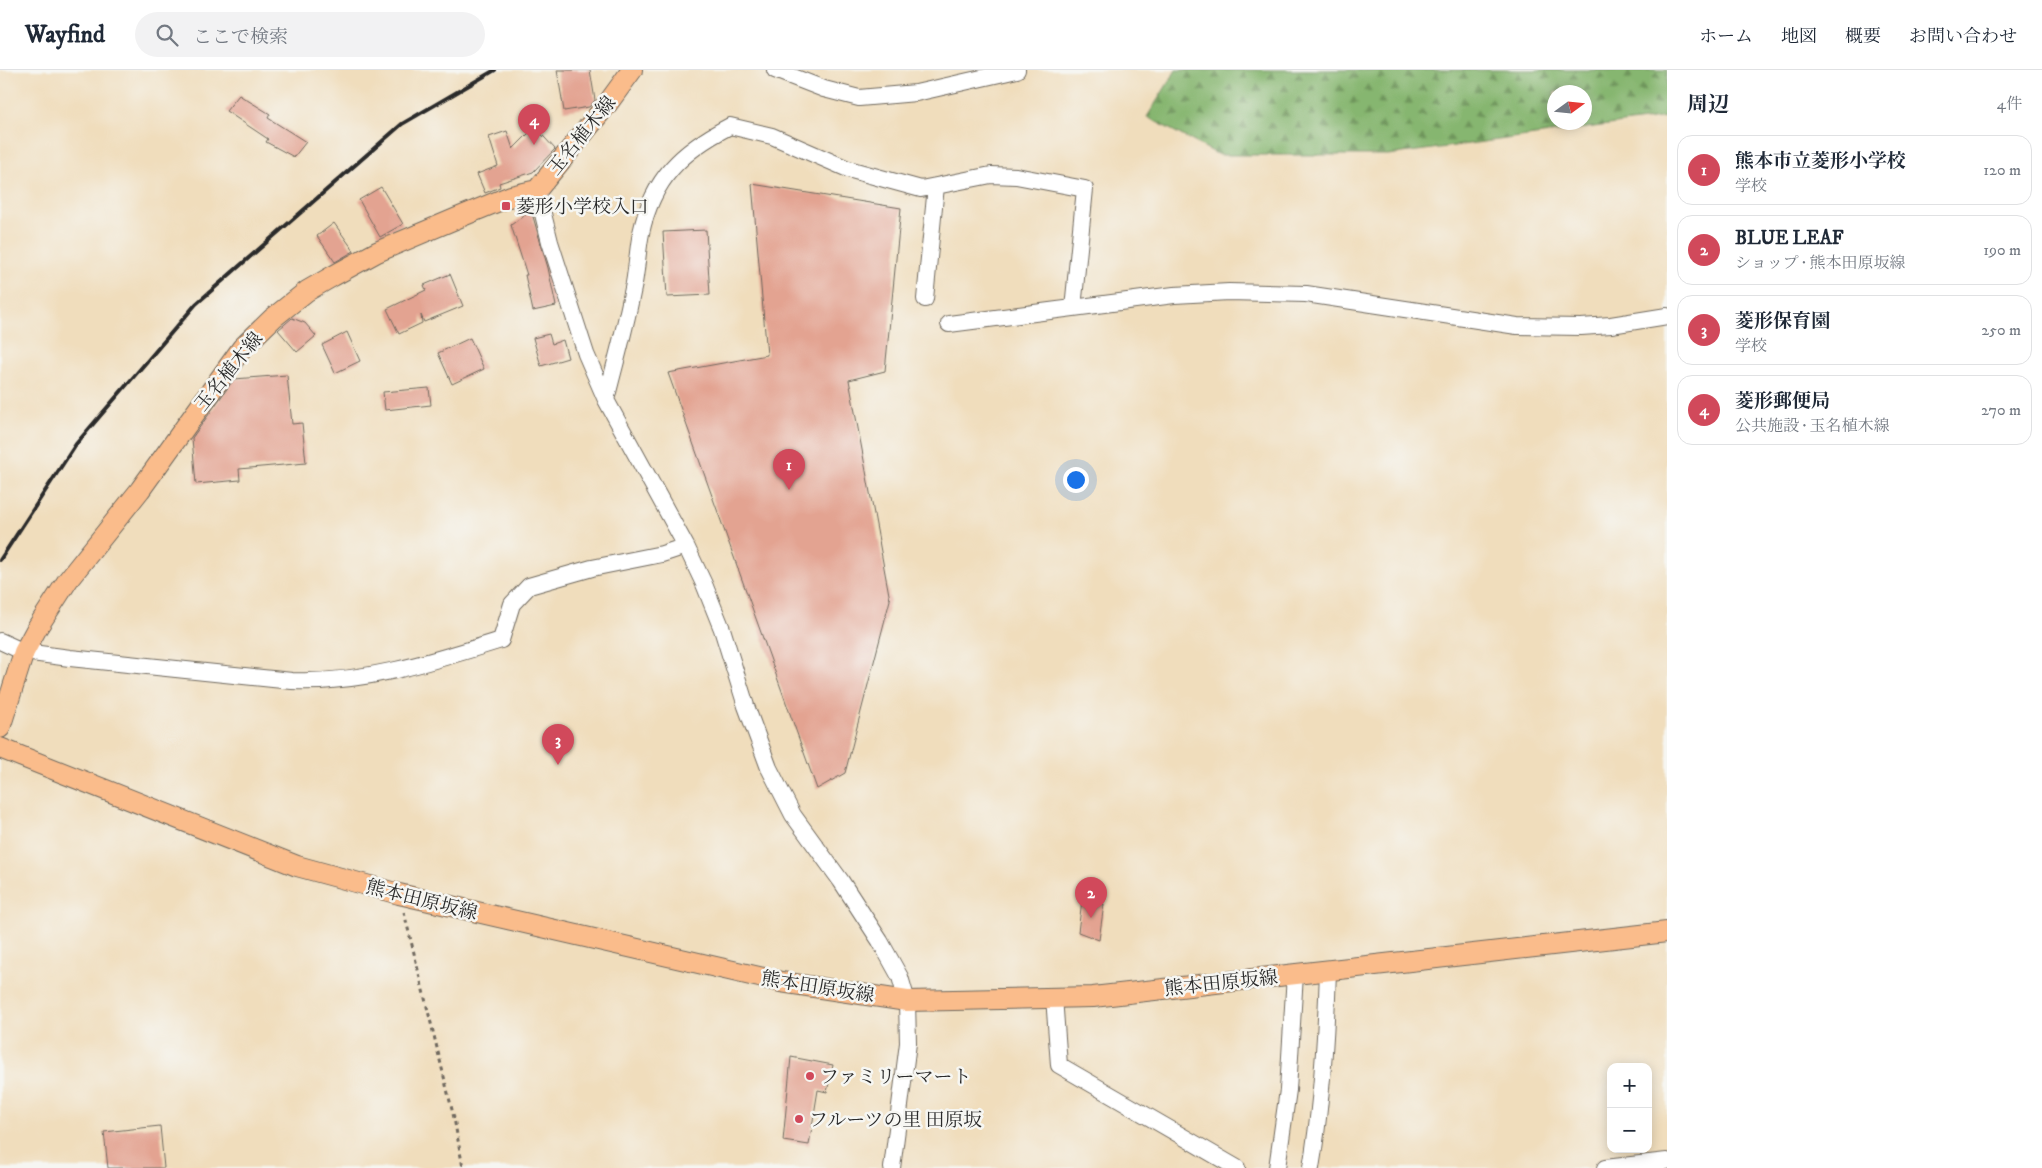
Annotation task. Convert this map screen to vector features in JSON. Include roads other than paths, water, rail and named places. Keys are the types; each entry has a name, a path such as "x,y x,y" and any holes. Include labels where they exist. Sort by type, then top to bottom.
{"main road":[{"name":"玉名植木線","path":"0,728 11,646 68,580 140,490 242,348 273,318 307,291 377,252 512,196 537,190 608,103 632,70"},
{"name":"熊本田原坂線","path":"0,748 297,866 399,894 781,982 907,1000 1093,997 1667,932"}],"street":[{"path":"775,70 824,89 859,98 916,93 1017,70"},
{"path":"606,400 633,292 641,232 651,202 668,172 683,155 706,138 730,126 772,136 848,169 922,189 991,175 1016,176 1084,189 1073,308"},
{"path":"925,299 936,186"},
{"path":"537,190 550,242 586,354 606,400 686,546 722,629 746,706 769,768 793,815 880,941 900,977 907,1000 908,1042 892,1168"},
{"path":"949,324 1174,294 1229,292 1306,294 1517,326 1581,327 1611,325 1667,316"},
{"path":"11,646 90,660 320,682 419,665 501,640 512,604 529,586 592,568 662,554 686,546"},
{"path":"1311,1168 1322,1089 1328,970"},
{"path":"1277,1168 1288,1090 1295,974"},
{"path":"1054,997 1058,1065 1237,1168"},
{"path":"1605,1168 1667,1161"}],"railway":[{"path":"0,560 76,444 196,304 402,124 495,70"}],"place":[{"name":"菱形郵便局","path":"534,145"},
{"name":"菱形小学校入口","path":"506,206"},
{"name":"熊本市立菱形小学校","path":"789,490"},
{"name":"菱形保育園","path":"558,765"},
{"name":"BLUE LEAF","path":"1091,918"},
{"name":"ファミリーマート","path":"810,1076"},
{"name":"フルーツの里 田原坂","path":"799,1119"}]}
